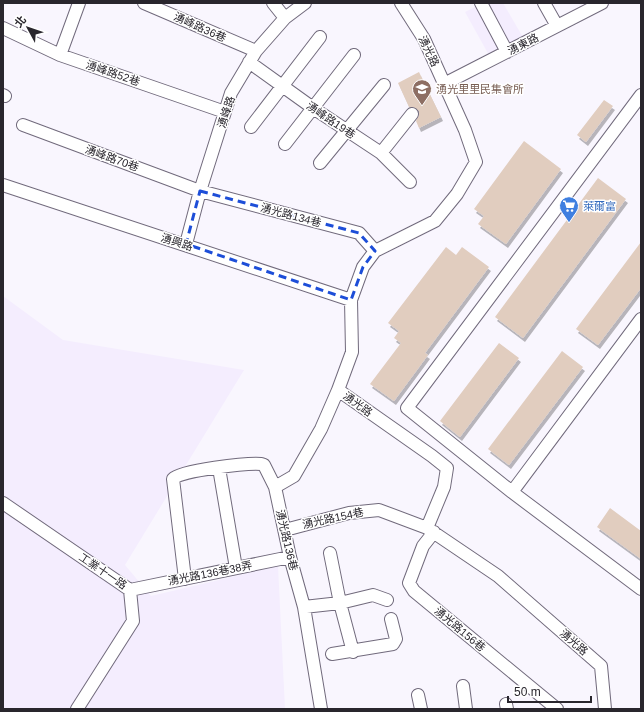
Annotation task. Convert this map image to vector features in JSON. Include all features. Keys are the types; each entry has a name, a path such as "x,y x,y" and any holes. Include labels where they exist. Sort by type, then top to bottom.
{"street":[{"path":"60,55 79,3"},
{"name":"湧峰路36巷","path":"144,3 162,6 256,51"},
{"path":"273,3 285,18"},
{"name":"湧峰路","path":"186,244 200,191 231,93 256,51 285,18 305,3"},
{"name":"湧光路","path":"401,3 424,39 465,130 476,162 457,194 436,221 375,251 363,267 351,300 352,352 338,390 447,468 444,487 430,530 498,576 601,666 606,709"},
{"path":"480,3 507,52"},
{"path":"544,3 557,26"},
{"name":"湧東路","path":"444,84 602,3"},
{"name":"湧峰路52巷","path":"3,28 60,55 225,112"},
{"path":"251,127 320,37"},
{"path":"285,144 354,55"},
{"name":"湧峰路19巷","path":"249,62 281,86 381,153 410,182"},
{"path":"320,163 384,85"},
{"path":"641,95 407,408 512,492 641,589"},
{"path":"381,153 412,114"},
{"name":"湧峰路70巷","path":"24,125 200,191"},
{"name":"湧興路","path":"3,185 186,244 351,300"},
{"name":"湧光路134巷","path":"200,191 359,233 375,251"},
{"path":"512,492 641,319"},
{"path":"275,487 294,476 321,429 338,390"},
{"name":"湧光路136巷","path":"219,468 264,465 275,487 290,557 304,606 320,708"},
{"path":"185,579 173,479 183,473 219,468 236,568"},
{"name":"工業十一路","path":"3,503 130,590 133,621 77,709"},
{"name":"湧光路154巷","path":"285,530 349,513 379,510 430,530"},
{"name":"湧光路156巷","path":"430,530 409,583 414,591 557,709"},
{"path":"330,553 340,603 353,652"},
{"name":"湧光路136巷38弄","path":"130,590 290,557"},
{"path":"304,606 340,603 372,595 387,600"},
{"path":"332,654 353,652 393,644 396,639 392,619"},
{"path":"463,686 466,709"},
{"path":"418,696 421,709"}],"highlighted area":[{"path":"200,191 359,233 375,251 363,267 351,300 186,244"}],"shaded area":[{"path":"483,3 503,3 524,39 490,57 465,12"},
{"path":"3,296 63,340 244,370 125,565 151,596 278,566 285,709 3,709"}],"building":[{"name":"湧光里里民集會所","path":"419,72 441,117 419,128 416,121 419,111 413,107 409,107 398,83"},
{"path":"604,100 613,106 586,142 577,135"},
{"path":"524,141 561,169 506,244 478,224 484,216 474,209"},
{"path":"598,178 626,199 523,338 495,317"},
{"path":"641,242 641,288 598,345 576,329"},
{"path":"446,247 456,255 462,247 489,267 425,353 428,355 394,401 370,384 401,343 394,338 399,331 388,323"},
{"path":"499,343 519,358 460,437 440,421"},
{"path":"562,351 583,367 509,465 488,449"},
{"path":"610,508 641,531 641,559 597,527"}],"place":[{"name":"湧光里里民集會所","path":"422,106"},
{"name":"萊爾富","path":"569,223"}]}
